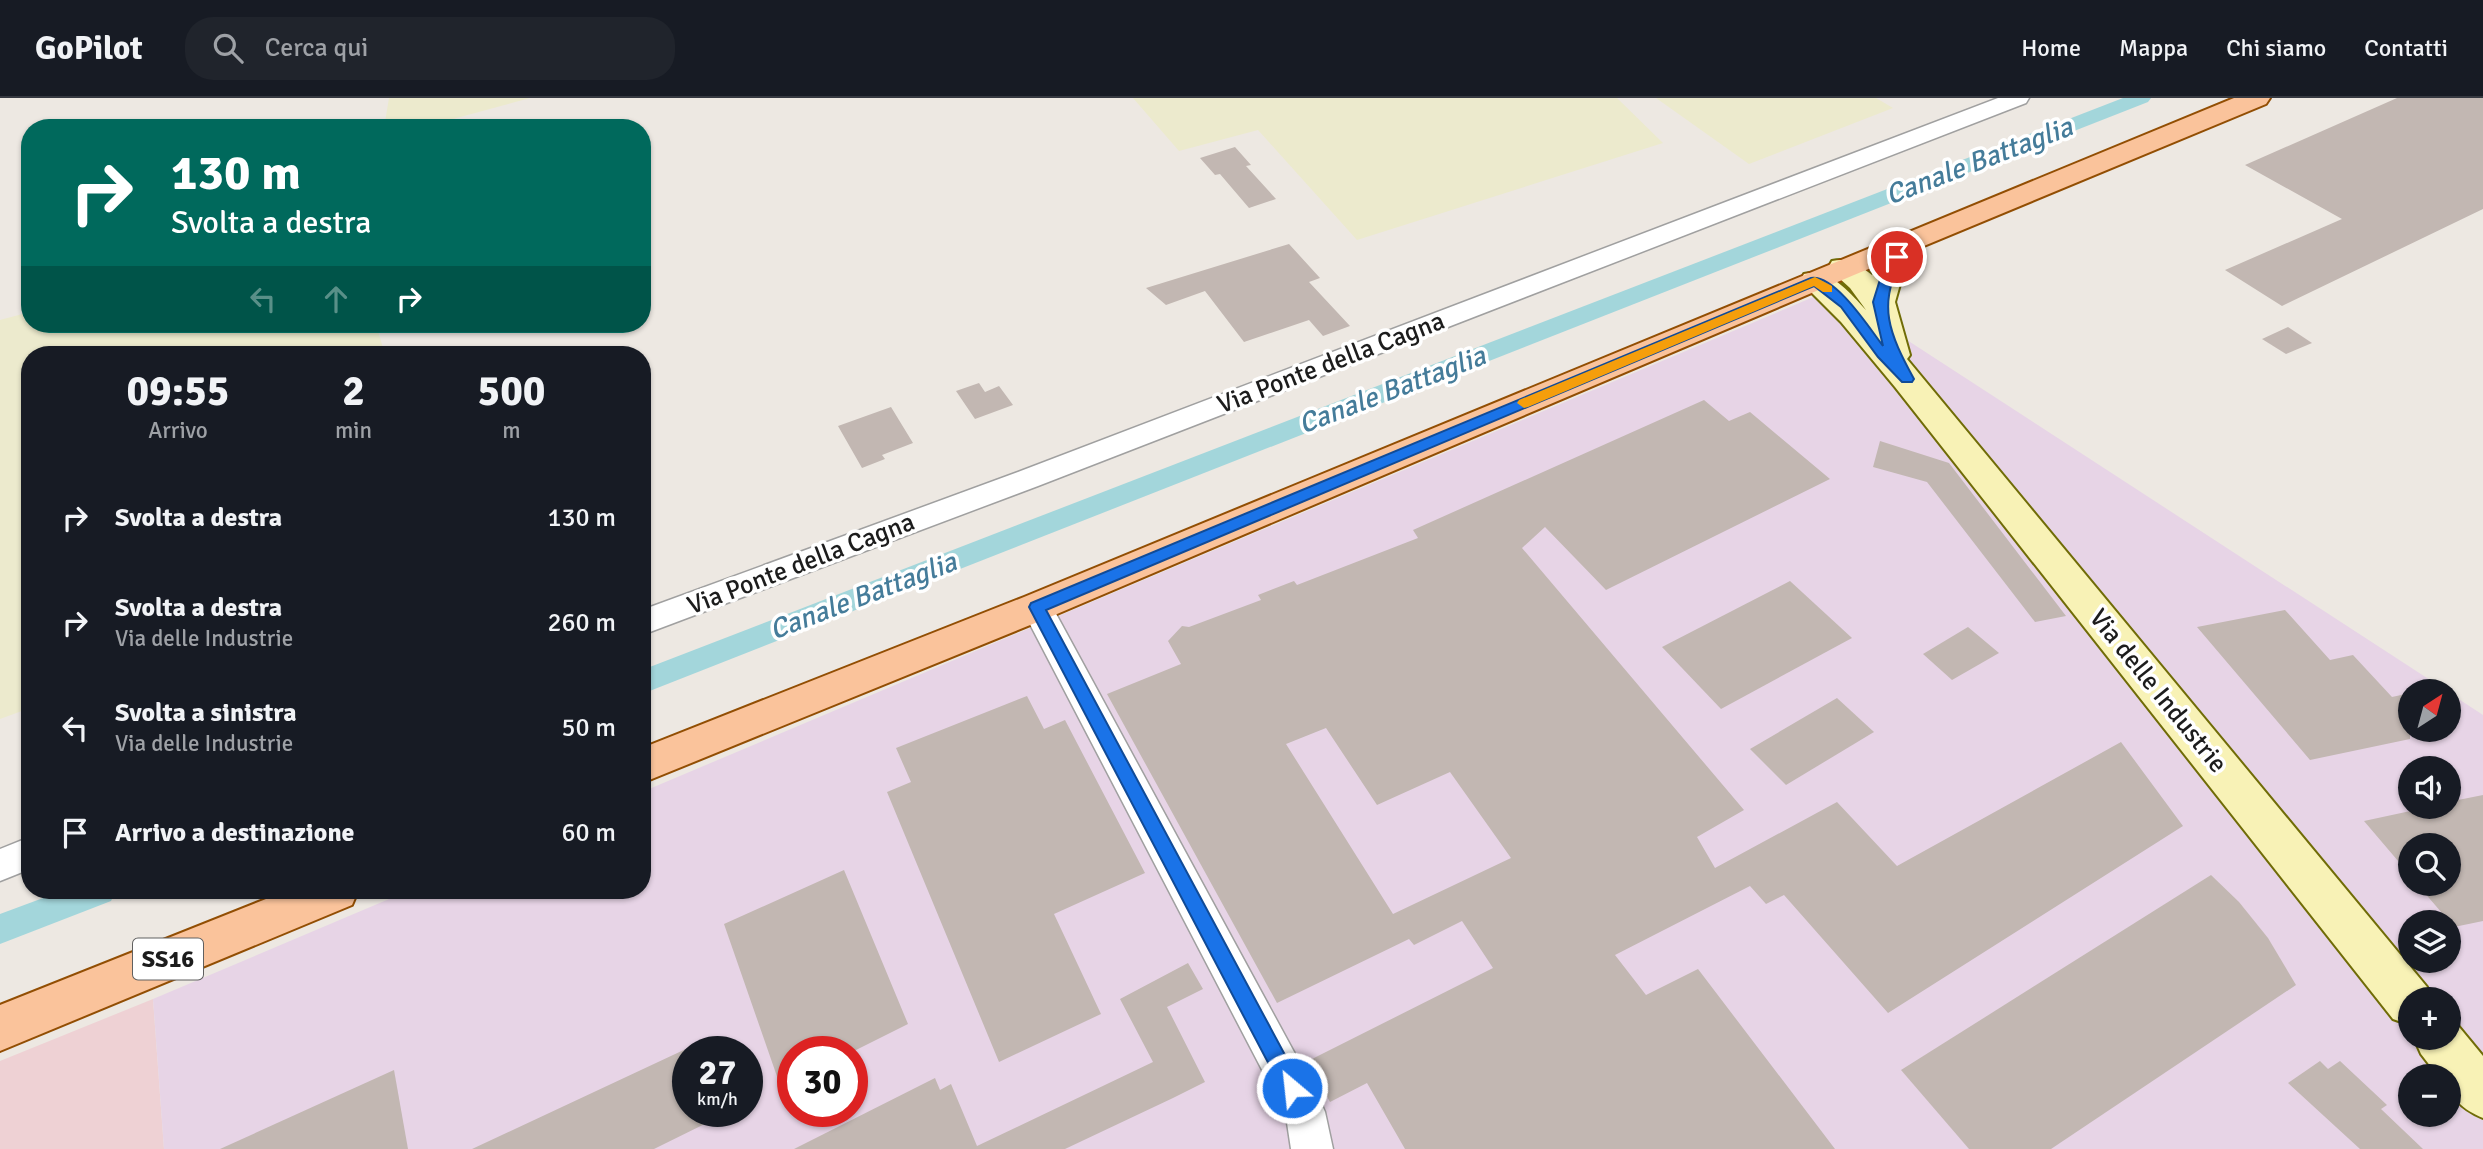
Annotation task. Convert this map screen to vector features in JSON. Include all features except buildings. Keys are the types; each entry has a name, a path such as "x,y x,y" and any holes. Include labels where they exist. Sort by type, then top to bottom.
{"main road":[{"path":"651,762 1037,607 2257,98"},
{"name":"SS16","path":"0,1028 316,899"}],"street":[{"name":"Via Ponte della Cagna","path":"651,620 1130,440 2018,98"},
{"path":"1879,302 1889,270 1907,243"},
{"name":"Via delle Industrie","path":"1829,275 1861,281 1879,302 1891,349 1907,379"},
{"name":"Via delle Industrie","path":"1829,275 1845,304 1882,354 1907,379 2398,988"},
{"path":"1037,607 1305,1112 1312,1149"},
{"path":"0,865 21,857"},
{"path":"2448,1050 2483,1094"}],"shaded area":[{"path":"389,98 530,98 453,119 386,119"},
{"path":"1133,98 1617,98 1663,143 1357,240 1258,130 1179,151"},
{"path":"1656,98 1876,98 1893,108 1749,164"},
{"path":"1830,290 2429,679 2398,679 2398,742 2461,742 2461,701 2483,715 2483,1149 164,1149 153,999 389,899 651,899 651,788"},
{"path":"21,314 21,333 379,333 382,346 21,346 21,711 0,719 0,320"},
{"path":"153,999 164,1149 0,1149 0,1061"}],"waterway":[{"name":"Canale Battaglia","path":"651,678 2141,98"},
{"name":"Canale Battaglia","path":"0,929 79,899"}],"slow traffic":[{"path":"1524,403 1815,281 1827,289"}],"route":[{"path":"1292,1088 1037,607 1815,281 1845,304 1882,354 1907,379 1891,349 1879,302 1889,270 1897,257"}]}
